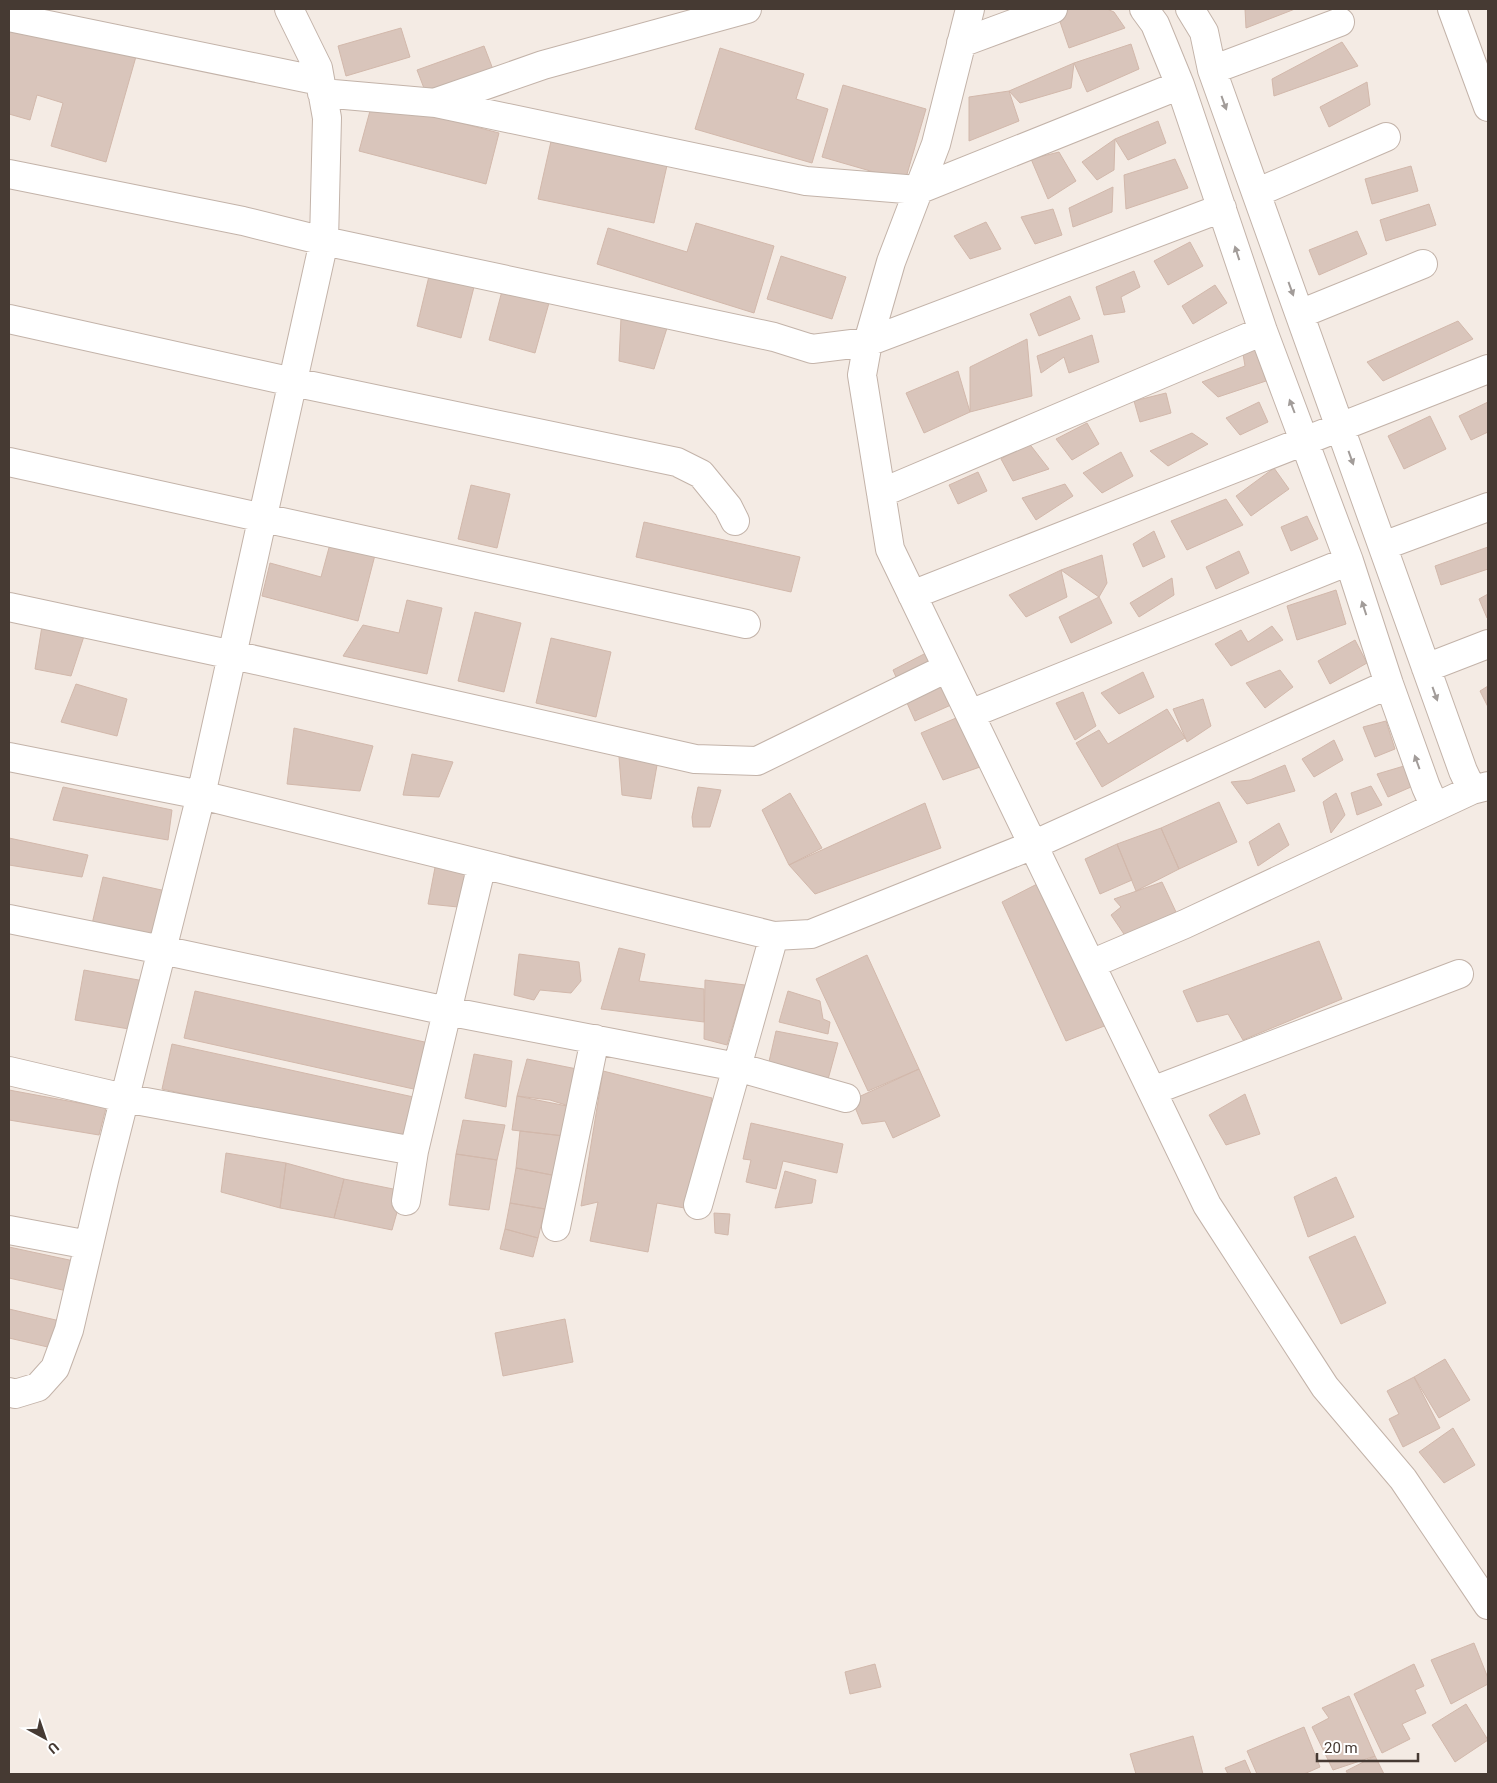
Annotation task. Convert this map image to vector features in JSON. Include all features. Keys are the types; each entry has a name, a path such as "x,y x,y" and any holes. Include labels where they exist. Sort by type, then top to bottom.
{"street":[{"path":"9,1392 15,1394 38,1387 55,1368 69,1330 124,1098 201,795 324,241 327,118 318,68 288,9"},
{"path":"436,103 543,66 747,9"},
{"path":"970,9 936,144 891,262 868,342 862,375 890,549 1207,1205 1325,1387 1403,1479 1488,1606"},
{"path":"961,43 1053,9"},
{"path":"1144,9 1155,24 1180,85 1263,331 1349,561 1389,684 1435,807"},
{"path":"1091,964 1184,924 1435,807 1480,788 1463,771 1212,70 1204,32 1190,9"},
{"path":"1452,9 1488,107"},
{"path":"9,16 321,87 436,103 806,181 918,190 1180,85"},
{"path":"1212,70 1340,22"},
{"path":"1256,193 1386,137"},
{"path":"9,174 243,221 324,241 774,337 812,349 868,342 1222,208"},
{"path":"1300,314 1423,264"},
{"path":"9,319 293,382 677,462 701,474 728,507 735,521"},
{"path":"880,492 1263,331"},
{"path":"912,595 1488,369"},
{"path":"9,462 746,624"},
{"path":"1383,546 1488,507"},
{"path":"970,714 1349,561"},
{"path":"9,608 233,655 695,759 757,761 947,668"},
{"path":"1426,668 1488,644"},
{"path":"9,756 201,795 774,936 811,934 1033,846 1389,684"},
{"path":"406,1201 414,1151 482,864"},
{"path":"9,920 162,950 447,1011 737,1067 846,1098"},
{"path":"698,1205 774,936"},
{"path":"1152,1091 1459,974"},
{"path":"556,1227 595,1040"},
{"path":"9,1071 124,1098 414,1151"},
{"path":"9,1230 88,1245"}],"building":[{"path":"1107,9 1114,12 1125,28 1069,48 1056,10"},
{"path":"1245,9 1295,9 1246,28"},
{"path":"9,17 137,53 106,162 51,146 63,103 37,95 30,120 9,114"},
{"path":"401,28 410,57 346,76 338,46"},
{"path":"1342,42 1358,66 1274,96 1272,79"},
{"path":"1131,44 1139,69 1087,92 1074,63"},
{"path":"484,46 494,72 427,96 417,70"},
{"path":"720,48 804,74 796,99 828,109 812,163 695,129"},
{"path":"1074,63 1071,88 1020,103 1009,91"},
{"path":"1367,82 1370,105 1329,127 1320,107"},
{"path":"843,85 926,109 905,181 822,157"},
{"path":"1009,91 1019,121 969,141 969,97"},
{"path":"373,100 499,133 486,184 359,151"},
{"path":"1158,121 1166,143 1128,160 1115,139"},
{"path":"552,137 668,161 654,223 538,199"},
{"path":"1115,139 1114,170 1097,180 1082,162"},
{"path":"1059,152 1076,181 1048,199 1031,159"},
{"path":"1175,159 1188,188 1126,209 1124,175"},
{"path":"1411,166 1418,191 1372,204 1365,179"},
{"path":"1113,187 1112,212 1073,227 1069,208"},
{"path":"1429,204 1436,225 1386,241 1380,220"},
{"path":"1053,209 1062,235 1035,244 1021,217"},
{"path":"986,222 1001,249 970,259 954,236"},
{"path":"696,223 774,246 754,313 597,264 608,228 687,252"},
{"path":"1357,231 1367,254 1319,275 1309,250"},
{"path":"1190,242 1203,266 1168,285 1154,261"},
{"path":"781,256 846,277 832,319 767,299"},
{"path":"1134,271 1140,287 1121,297 1125,312 1104,315 1096,287"},
{"path":"430,272 475,283 461,338 417,326"},
{"path":"1215,285 1227,303 1193,324 1182,306"},
{"path":"502,291 549,303 535,353 489,340"},
{"path":"1070,296 1080,319 1039,336 1030,314"},
{"path":"621,318 667,328 654,369 619,361"},
{"path":"1458,321 1473,339 1383,381 1367,362"},
{"path":"1092,335 1099,362 1069,373 1064,357 1041,373 1037,356"},
{"path":"1027,339 1032,396 970,412 970,367"},
{"path":"1257,349 1266,381 1218,397 1202,382 1245,366 1243,354"},
{"path":"958,371 970,412 924,433 906,393"},
{"path":"1166,393 1171,413 1140,422 1134,401"},
{"path":"1259,402 1268,422 1240,435 1226,418"},
{"path":"1488,402 1488,432 1471,440 1459,416"},
{"path":"1430,416 1446,449 1404,469 1388,436"},
{"path":"1087,423 1099,444 1072,460 1056,439"},
{"path":"1192,433 1208,444 1168,466 1150,451"},
{"path":"1028,442 1049,469 1013,481 1001,459"},
{"path":"1121,452 1133,476 1102,493 1083,473"},
{"path":"1274,468 1289,489 1251,516 1236,496"},
{"path":"978,472 987,491 958,504 949,485"},
{"path":"1065,484 1073,496 1036,520 1022,498"},
{"path":"471,485 510,494 497,548 458,539"},
{"path":"1226,499 1243,525 1187,550 1171,521"},
{"path":"1307,516 1318,539 1291,551 1281,527"},
{"path":"644,522 800,557 791,592 636,557"},
{"path":"1154,531 1165,557 1143,567 1133,544"},
{"path":"330,544 375,555 358,621 262,596 270,563 321,577"},
{"path":"1488,547 1488,569 1441,585 1435,566"},
{"path":"1239,551 1249,573 1216,589 1206,567"},
{"path":"1102,555 1107,583 1099,597 1061,570"},
{"path":"1061,570 1067,597 1026,617 1009,595"},
{"path":"1172,578 1174,595 1139,617 1130,603"},
{"path":"1336,590 1346,624 1297,640 1287,606"},
{"path":"1488,594 1488,617 1487,618 1479,599"},
{"path":"1099,597 1112,623 1071,643 1059,617"},
{"path":"407,600 442,608 427,674 343,656 363,625 399,633"},
{"path":"475,612 521,623 504,692 458,681"},
{"path":"43,620 87,627 71,676 35,669"},
{"path":"1272,626 1283,640 1231,666 1215,644 1241,630 1248,642"},
{"path":"551,638 611,652 596,717 536,703"},
{"path":"1355,640 1367,663 1330,684 1318,661"},
{"path":"926,653 930,665 900,686 893,670"},
{"path":"1280,670 1293,687 1265,708 1246,683"},
{"path":"1143,672 1154,697 1119,714 1101,693"},
{"path":"937,678 951,705 915,721 903,694"},
{"path":"76,684 127,699 117,736 61,722"},
{"path":"1488,686 1488,707 1480,691"},
{"path":"1083,692 1096,726 1075,740 1056,703"},
{"path":"1203,699 1211,726 1187,742 1173,709"},
{"path":"1167,709 1185,738 1102,787 1076,743 1099,730 1108,744"},
{"path":"956,718 980,767 943,780 921,733"},
{"path":"1386,721 1395,749 1375,757 1363,727"},
{"path":"294,728 373,746 360,791 287,784"},
{"path":"1334,740 1343,760 1314,777 1302,759"},
{"path":"618,744 659,754 651,799 622,795"},
{"path":"412,754 453,762 439,797 403,795"},
{"path":"1285,765 1295,791 1247,804 1231,782 1250,780"},
{"path":"1404,766 1411,787 1388,797 1377,774"},
{"path":"1371,786 1382,805 1357,815 1351,793"},
{"path":"63,787 172,810 168,840 53,820"},
{"path":"698,787 721,790 710,827 693,827 692,817"},
{"path":"790,793 822,848 789,865 762,810"},
{"path":"1336,793 1345,815 1331,833 1323,802"},
{"path":"1219,802 1237,842 1179,869 1161,828"},
{"path":"925,803 941,848 815,894 789,865"},
{"path":"1279,823 1289,845 1258,866 1249,842"},
{"path":"1161,828 1179,869 1136,891 1117,844"},
{"path":"9,838 88,855 82,877 9,865"},
{"path":"1117,844 1132,880 1100,894 1085,859"},
{"path":"437,857 478,866 468,908 428,904"},
{"path":"103,877 166,891 155,938 92,924"},
{"path":"1043,881 1112,1023 1066,1041 1002,902"},
{"path":"1162,882 1176,912 1126,937 1111,915 1121,907 1114,899"},
{"path":"1319,941 1342,999 1243,1040 1228,1014 1197,1022 1183,991"},
{"path":"619,948 645,954 639,981 704,989 704,1022 601,1009"},
{"path":"519,954 579,962 581,981 571,993 540,990 534,1000 514,995"},
{"path":"867,955 919,1069 868,1091 816,979"},
{"path":"84,970 144,981 135,1030 75,1020"},
{"path":"705,980 745,985 727,1045 704,1039"},
{"path":"195,991 429,1043 418,1090 184,1038"},
{"path":"788,991 820,1001 823,1019 830,1022 828,1034 779,1022"},
{"path":"776,1031 838,1043 827,1083 768,1066"},
{"path":"172,1044 418,1098 408,1143 162,1089"},
{"path":"474,1054 512,1061 506,1107 465,1098"},
{"path":"527,1059 577,1069 572,1107 550,1100 517,1096"},
{"path":"919,1069 940,1116 893,1138 885,1121 862,1124 852,1100"},
{"path":"603,1071 712,1098 690,1209 657,1203 648,1252 590,1241 598,1202 581,1206"},
{"path":"9,1090 106,1108 99,1135 9,1120"},
{"path":"1245,1094 1260,1134 1226,1145 1209,1115"},
{"path":"517,1096 572,1107 564,1136 512,1130"},
{"path":"463,1120 505,1125 497,1160 456,1154"},
{"path":"751,1123 843,1144 837,1173 783,1161 776,1189 746,1182 751,1160 743,1159"},
{"path":"520,1131 564,1136 557,1176 516,1168"},
{"path":"226,1153 286,1163 280,1208 221,1192"},
{"path":"456,1154 497,1160 489,1210 449,1205"},
{"path":"286,1163 344,1179 334,1218 280,1208"},
{"path":"516,1168 557,1176 551,1210 510,1203"},
{"path":"785,1171 816,1180 812,1203 775,1208"},
{"path":"1336,1177 1354,1217 1308,1237 1294,1197"},
{"path":"344,1179 403,1191 392,1230 334,1218"},
{"path":"510,1203 545,1209 538,1238 505,1229"},
{"path":"714,1213 730,1214 728,1235 715,1233"},
{"path":"505,1229 538,1238 533,1257 500,1249"},
{"path":"1355,1236 1386,1303 1341,1324 1309,1257"},
{"path":"9,1247 74,1261 67,1291 9,1278"},
{"path":"9,1309 60,1321 52,1348 9,1338"},
{"path":"565,1319 573,1362 503,1376 495,1333"},
{"path":"1445,1359 1470,1400 1439,1418 1414,1377"},
{"path":"1414,1377 1440,1428 1403,1447 1389,1419 1399,1414 1387,1391"},
{"path":"1453,1428 1475,1465 1444,1483 1419,1452"},
{"path":"1474,1643 1488,1678 1488,1684 1451,1704 1431,1660"},
{"path":"875,1664 881,1687 850,1694 845,1672"},
{"path":"1414,1664 1424,1686 1415,1690 1426,1713 1402,1724 1410,1739 1382,1753 1354,1694"},
{"path":"1349,1696 1375,1756 1333,1770 1312,1727 1329,1718 1322,1708"},
{"path":"1466,1704 1488,1740 1455,1762 1432,1725"},
{"path":"1304,1727 1320,1767 1304,1774 1257,1774 1247,1751"},
{"path":"1193,1736 1203,1774 1136,1774 1130,1754"},
{"path":"1375,1756 1384,1774 1348,1774 1346,1771"},
{"path":"1245,1760 1251,1774 1228,1774 1225,1768"}]}
